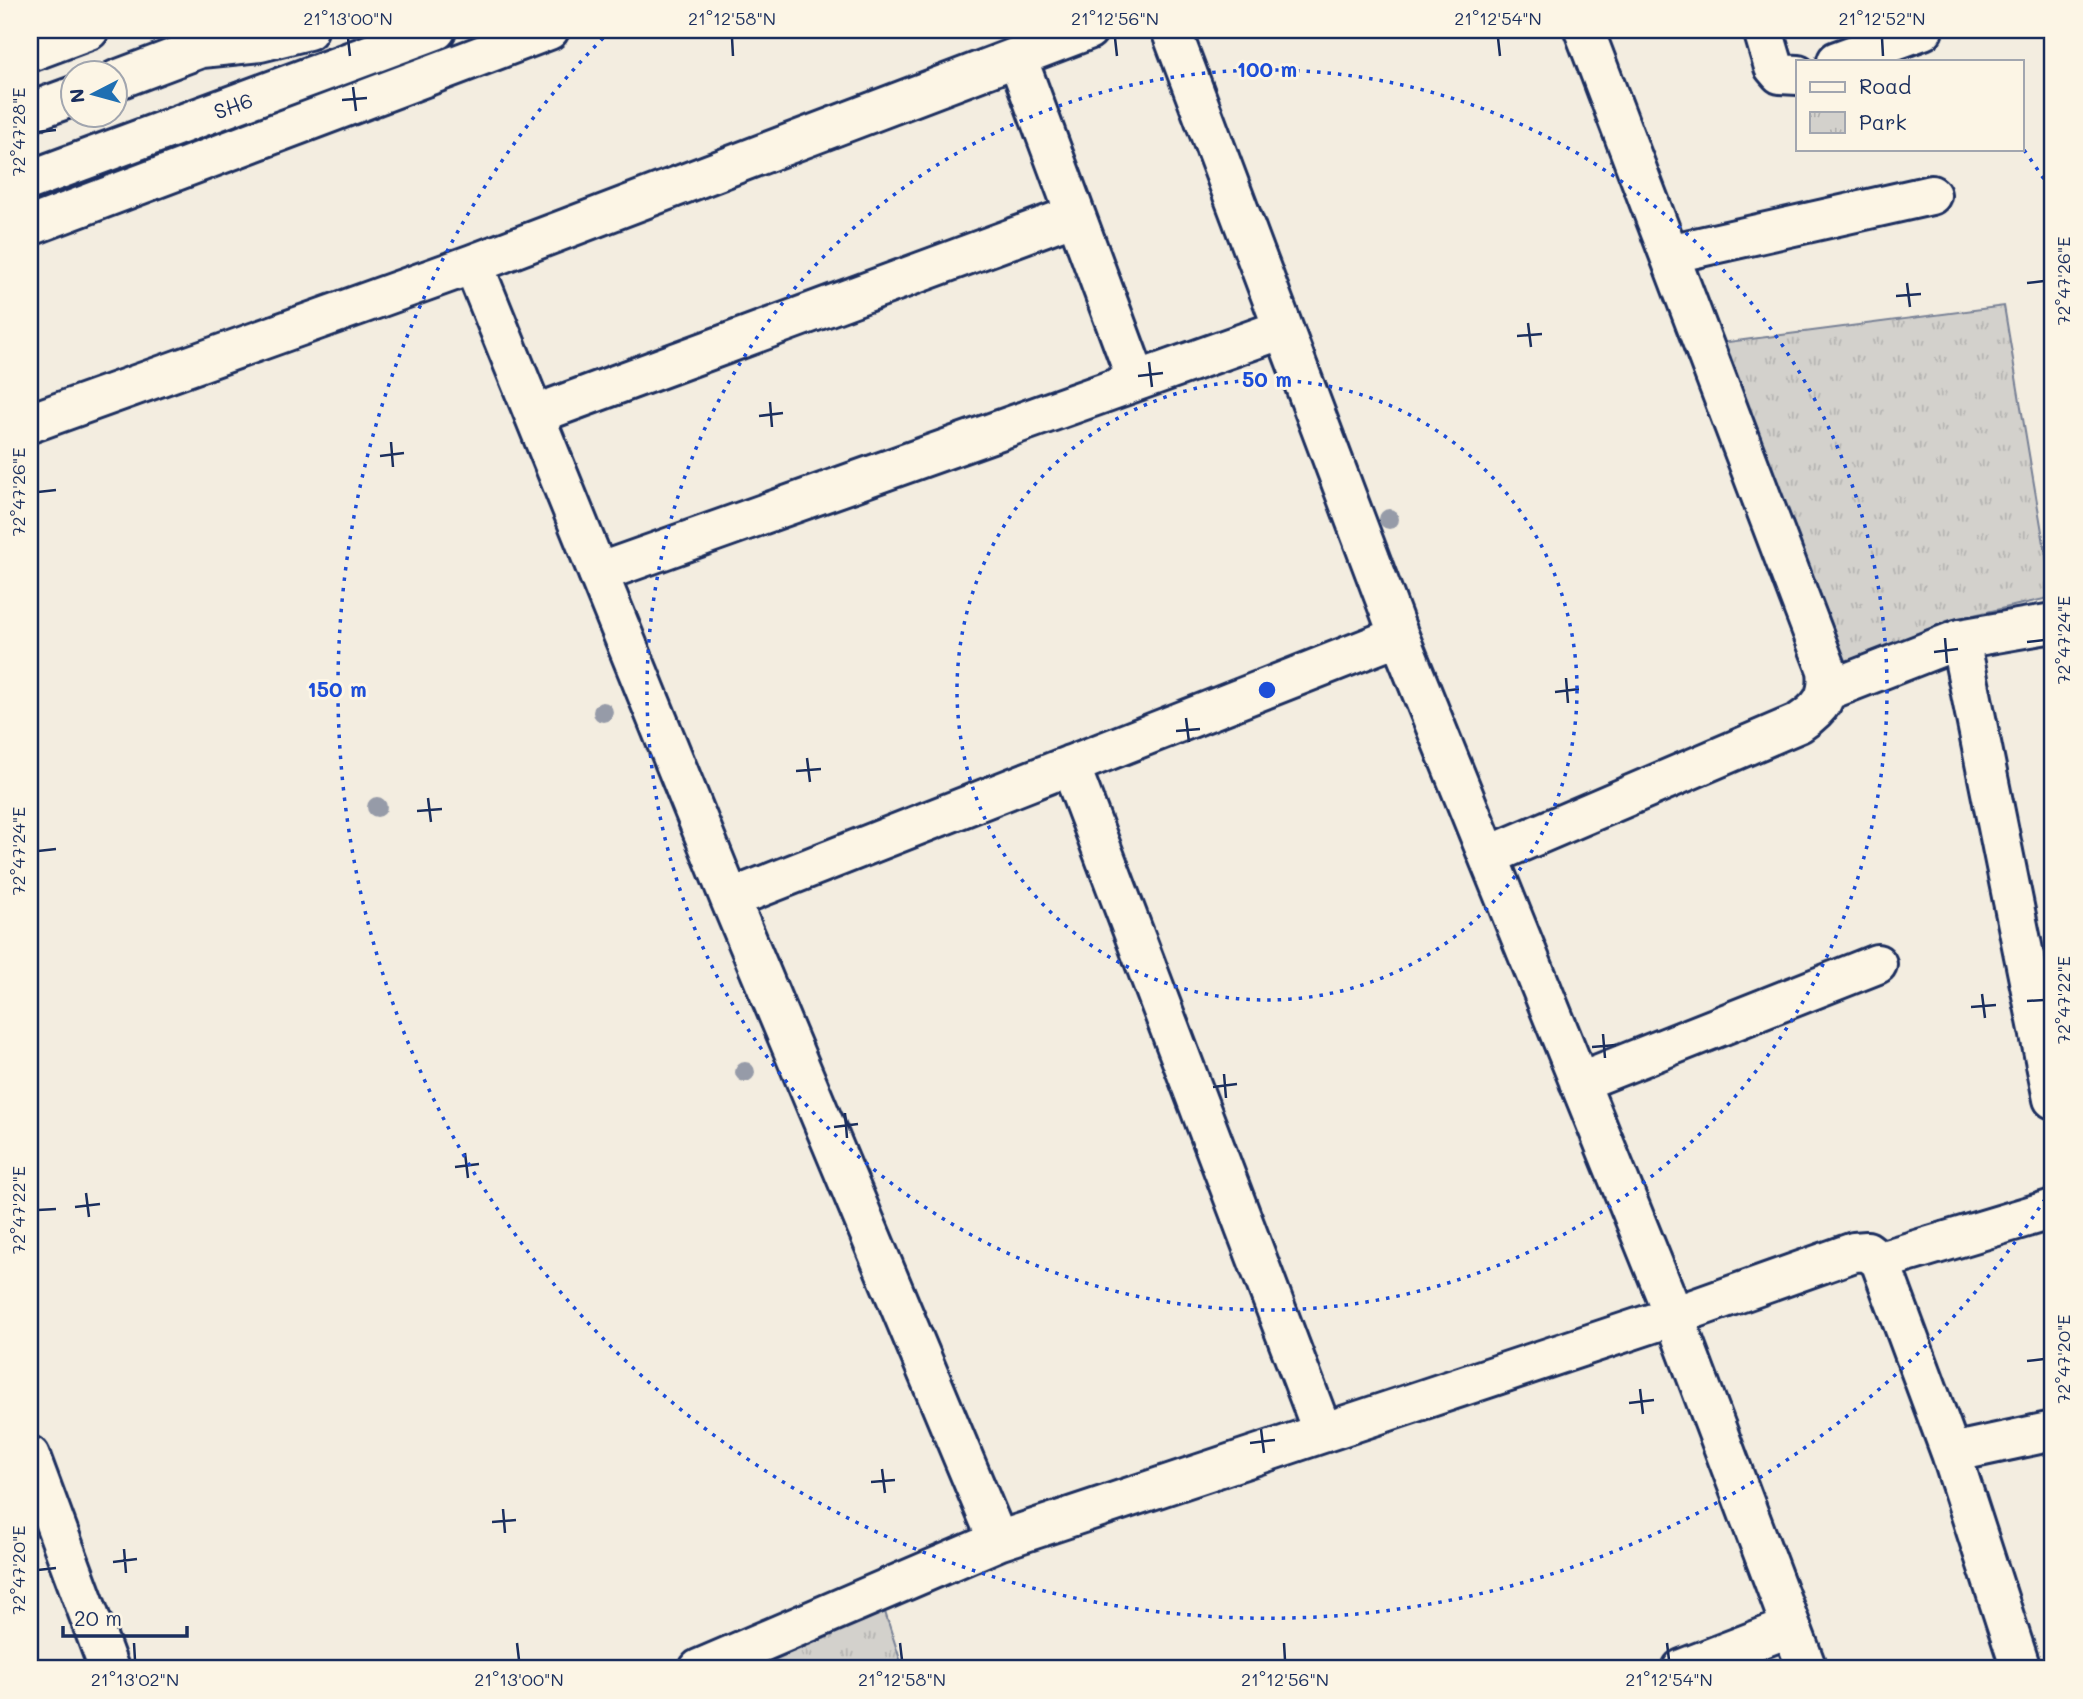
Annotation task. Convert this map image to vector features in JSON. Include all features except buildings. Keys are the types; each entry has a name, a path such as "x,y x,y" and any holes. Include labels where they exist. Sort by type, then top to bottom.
{"street":[{"path":"30,52 89,30"},
{"path":"130,74 209,39 260,42 308,30"},
{"name":"SH6","path":"30,180 436,30"},
{"path":"30,226 550,30"},
{"path":"30,423 473,264 1088,30"},
{"path":"1171,30 1399,636 1674,1316 1807,1669"},
{"path":"1488,856 1799,723 1819,709 1829,690 1827,670 1584,30"},
{"path":"1763,30 1774,68 1780,74 1796,75"},
{"path":"1840,60 1923,30"},
{"path":"1017,57 1137,381"},
{"path":"30,112 60,101"},
{"path":"1669,254 1931,195"},
{"path":"534,415 1075,215"},
{"path":"473,264 730,899 998,1541"},
{"path":"598,573 1283,329"},
{"path":"1829,690 1960,639 2053,622"},
{"path":"730,899 1399,636"},
{"path":"1960,639 2053,1099"},
{"path":"1070,765 1323,1433"},
{"path":"1579,1082 1877,964"},
{"path":"1880,1261 2053,1209"},
{"path":"699,1669 998,1541 1674,1316 1854,1252 1867,1251 1880,1261 1951,1453 2021,1669"},
{"path":"1951,1453 2053,1431"},
{"path":"30,1456 109,1669"},
{"path":"1682,1669 1791,1627"}],"green space":[{"path":"2004,306 2053,597 1947,621 1840,667 1720,343"},
{"path":"885,1612 903,1669 736,1669"}]}
